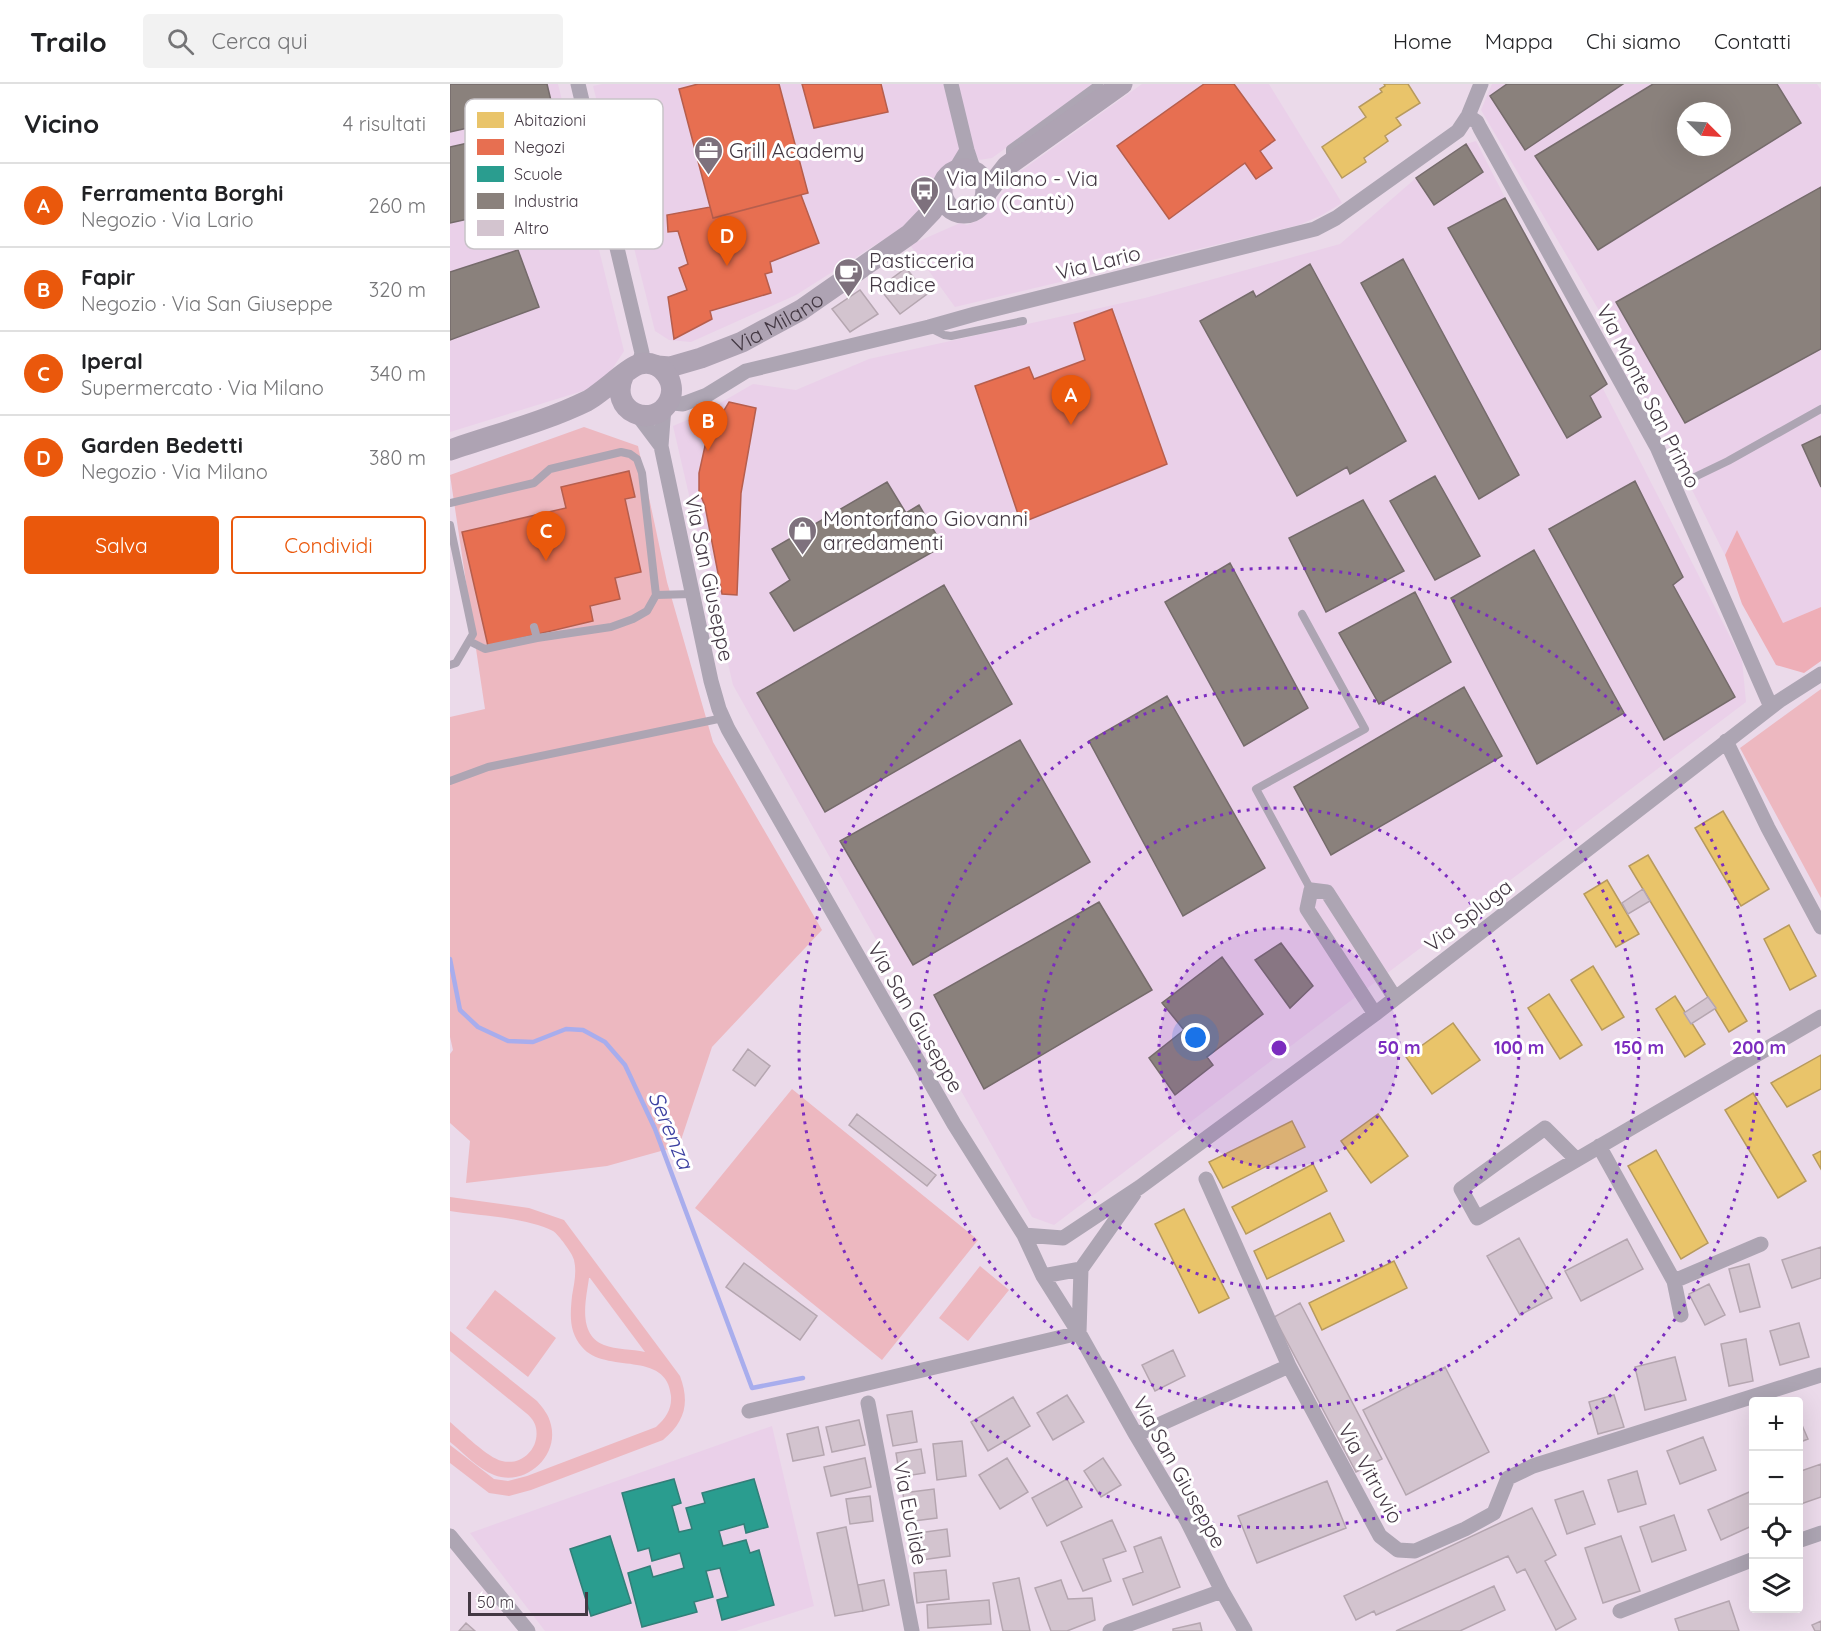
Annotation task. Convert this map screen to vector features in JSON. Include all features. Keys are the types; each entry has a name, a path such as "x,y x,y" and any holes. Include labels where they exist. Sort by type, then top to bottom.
{"main road":[{"path":"1009,165 948,174 942,188 942,196 950,208 963,213 969,213 981,206 986,193 1009,165 1122,84"},
{"path":"969,171 982,178 986,193"},
{"name":"Via Milano","path":"450,450 561,412 589,400 642,364 670,367 742,342 801,310 910,234 932,211 942,196"},
{"name":"Via Milano","path":"910,234 963,213"},
{"name":"Via Milano","path":"670,400 701,358"},
{"path":"642,364 666,372 670,380 670,400 661,411 650,416 630,408 620,389 642,364"},
{"name":"Via Milano","path":"561,412 596,405 630,408"}],"street":[{"path":"578,84 581,99"},
{"path":"951,84 967,150 969,171"},
{"name":"Via Lario","path":"670,400 683,404 707,395 746,371 1315,229 1336,218 1450,138 1468,116 1481,84"},
{"name":"Via Monte San Primo","path":"1468,116 1477,122 1656,447 1771,707"},
{"path":"616,249 642,364"},
{"name":"Via San Giuseppe","path":"670,400 661,446 711,681 723,718 954,1124 1024,1235 1043,1276 1079,1333 1187,1521 1222,1592 1245,1631"},
{"name":"Via San Giuseppe","path":"630,408 661,446"},
{"name":"Via Spluga","path":"1024,1235 1063,1238 1140,1187 1375,1014 1771,707 1821,674"},
{"path":"1726,741 1768,828 1821,927"},
{"path":"1375,1014 1307,909 1311,890 1327,892 1395,998"},
{"path":"1576,1160 1545,1128 1461,1188 1477,1218 1821,1017"},
{"path":"1599,1146 1674,1281 1681,1315"},
{"name":"Via Vitruvio","path":"1206,1179 1289,1366 1380,1536 1398,1550 1415,1551 1465,1529 1494,1513 1508,1478 1533,1466 1821,1375"},
{"name":"Via Spluga","path":"1081,1269 1140,1187"},
{"path":"1674,1281 1761,1244"},
{"path":"749,1411 1079,1333 1081,1269 1043,1276"},
{"path":"1136,1435 1289,1366"},
{"name":"Via Euclide","path":"868,1403 912,1631"},
{"path":"1803,1539 1821,1533"},
{"path":"450,1536 528,1631"},
{"path":"1620,1611 1749,1561"},
{"path":"1110,1631 1222,1592"}],"lane":[{"path":"1009,165 1010,149 1099,84"},
{"path":"928,327 951,336 1023,321"},
{"path":"1674,487 1728,461 1821,409"},
{"path":"450,503 534,483 550,469 612,453 630,454 637,459 642,473 656,596 646,611 633,619 611,627 537,638 485,649 470,641"},
{"path":"450,525 473,634 456,663 450,665"},
{"path":"656,596 692,594"},
{"path":"1302,614 1365,729 1257,789 1311,890"},
{"path":"534,627 537,638"},
{"path":"450,781 488,767 723,718"}],"shaded area":[{"path":"450,84 558,84 562,99 465,99 465,249 599,249 624,351 602,385 450,432"},
{"path":"602,84 1094,84 992,158 979,160 974,150 954,160 942,170 933,185 932,199 913,221 796,295 691,342 669,340 655,331 634,249 663,249 663,99 596,99 593,86"},
{"path":"1142,84 1269,84 1342,203 1299,225 955,307 910,245 960,223 967,225 981,219 1018,173"},
{"path":"1492,84 1817,84 1821,90 1821,607 1783,623 1737,530 1725,555 1614,336 1481,110"},
{"path":"1476,141 1742,660 1746,702 1054,1225 1032,1217 733,685 673,426 701,414 753,384 796,390 869,359 1145,298 1340,244 1416,178 1466,144"},
{"path":"584,427 638,446 667,582 713,742 822,930 712,1047 679,1146 607,1166 466,1183 470,1141 450,1123 450,1054 453,1050 450,1037 450,717 485,709 450,475"},
{"path":"1737,530 1783,623 1821,607 1821,661 1804,673 1776,665 1742,604 1725,555"},
{"path":"1821,689 1821,898 1740,748"},
{"path":"792,1089 978,1240 882,1360 695,1208"},
{"path":"450,1197 529,1208 564,1220 680,1376 685,1395 684,1411 676,1426 663,1440 531,1490 509,1496 489,1493 450,1463 450,1445 494,1479 508,1481 527,1476 656,1427 668,1413 671,1396 667,1382 659,1372 634,1364 605,1360 592,1355 582,1347 575,1336 571,1317 574,1260 562,1240 553,1231 516,1220 450,1211","holes":["590,1278 645,1352 609,1347 595,1340 590,1333 585,1316"]},
{"path":"980,1266 1009,1290 968,1341 939,1318"},
{"path":"495,1290 556,1338 528,1377 466,1328"},
{"path":"450,1331 544,1409 551,1425 550,1448 545,1458 528,1473 506,1478 494,1475 477,1465 450,1442 450,1422 490,1455 509,1462 528,1454 537,1435 530,1416 450,1351"},
{"path":"772,1426 814,1606 736,1631 545,1631 470,1533"}],"building: Abitazioni":[{"path":"1384,84 1408,84 1420,103 1396,118 1401,125 1385,136 1388,141 1364,158 1366,162 1342,178 1322,147 1366,117 1359,107 1382,92 1380,89 1385,86"},
{"path":"1723,811 1769,889 1741,906 1695,828"},
{"path":"1648,855 1747,1021 1729,1032 1629,866"},
{"path":"1607,880 1639,934 1616,947 1584,894"},
{"path":"1789,925 1816,976 1790,990 1764,939"},
{"path":"1593,966 1624,1017 1602,1030 1571,980"},
{"path":"1549,994 1582,1045 1560,1059 1528,1008"},
{"path":"1675,996 1705,1044 1685,1057 1656,1009"},
{"path":"1453,1023 1480,1060 1432,1094 1406,1057"},
{"path":"1821,1055 1821,1089 1787,1107 1771,1083"},
{"path":"1753,1093 1806,1181 1778,1198 1725,1110"},
{"path":"1378,1114 1408,1156 1371,1183 1341,1141"},
{"path":"1292,1121 1305,1147 1223,1188 1209,1162"},
{"path":"1656,1150 1708,1243 1681,1259 1628,1166"},
{"path":"1821,1151 1821,1169 1813,1155"},
{"path":"1313,1164 1327,1191 1246,1234 1232,1207"},
{"path":"1184,1209 1229,1298 1199,1313 1155,1224"},
{"path":"1330,1213 1344,1241 1267,1279 1254,1251"},
{"path":"1394,1261 1407,1288 1322,1330 1309,1303"}],"building: Negozi":[{"path":"698,84 779,84 808,193 713,218 679,89"},
{"path":"802,84 881,84 888,112 814,128"},
{"path":"1204,84 1234,84 1275,140 1260,151 1272,168 1256,179 1245,163 1169,219 1117,146"},
{"path":"801,195 819,243 770,262 772,272 765,274 771,293 710,311 712,319 674,339 668,297 687,290 679,268 688,264 678,231 668,232 667,215 710,207 713,218"},
{"path":"1112,309 1167,464 1021,523 975,386 1029,367 1034,379 1085,360 1074,323"},
{"path":"729,402 756,408 741,493 737,595 722,594 705,506 699,491 699,473 705,446"},
{"path":"629,471 635,497 625,499 641,572 615,578 620,599 590,606 593,621 488,646 462,532 566,508 561,487"}],"building: Scuole":[{"path":"674,1479 681,1503 672,1506 679,1532 692,1529 686,1508 705,1503 702,1493 754,1479 768,1527 746,1533 744,1524 719,1531 723,1546 746,1540 750,1553 759,1550 774,1605 722,1620 717,1600 728,1597 720,1568 706,1571 713,1597 694,1602 697,1612 642,1627 628,1573 650,1566 653,1577 684,1568 680,1553 652,1561 649,1548 638,1551 622,1493"},
{"path":"610,1536 631,1603 591,1616 570,1549"}],"building: Industria":[{"path":"450,84 547,84 551,99 465,99 465,129 450,132"},
{"path":"1507,84 1623,84 1525,150 1490,96"},
{"path":"1653,84 1777,84 1801,123 1598,250 1535,156"},
{"path":"465,144 465,220 450,223 450,147"},
{"path":"1466,144 1483,172 1434,205 1416,178"},
{"path":"1821,187 1821,349 1685,423 1616,302"},
{"path":"1505,198 1607,384 1590,396 1601,417 1567,438 1448,228"},
{"path":"518,250 539,307 450,340 450,272"},
{"path":"1403,259 1519,475 1479,499 1361,283"},
{"path":"1310,264 1406,441 1350,474 1347,467 1297,496 1200,321 1253,291 1256,297"},
{"path":"1821,436 1821,487 1802,445"},
{"path":"1435,476 1480,556 1435,580 1390,501"},
{"path":"1635,481 1683,577 1673,585 1735,697 1664,740 1549,529"},
{"path":"887,482 906,513 919,505 943,546 794,631 770,593 790,580 772,549"},
{"path":"1363,500 1404,571 1326,612 1289,538"},
{"path":"1534,550 1624,713 1537,764 1451,598"},
{"path":"1230,563 1308,708 1244,746 1165,602"},
{"path":"944,585 1012,704 825,812 757,693"},
{"path":"1415,592 1451,662 1379,704 1339,633"},
{"path":"1464,687 1502,756 1331,855 1294,787"},
{"path":"1167,696 1265,868 1183,916 1089,741"},
{"path":"1020,740 1090,862 913,965 840,841"},
{"path":"1099,902 1152,990 984,1089 934,995"},
{"path":"1281,943 1313,986 1290,1008 1255,960"},
{"path":"1222,957 1263,1014 1207,1057 1213,1065 1175,1095 1149,1058 1184,1030 1162,1003"}],"building: Altro":[{"path":"906,268 927,294 900,314 879,288"},
{"path":"860,290 878,314 850,332 832,309"},
{"path":"1643,889 1650,901 1628,914 1622,903"},
{"path":"1708,997 1716,1008 1691,1024 1684,1013"},
{"path":"748,1049 770,1066 755,1086 733,1070"},
{"path":"857,1114 936,1175 927,1186 849,1125"},
{"path":"1519,1238 1552,1298 1520,1315 1487,1256"},
{"path":"1627,1239 1643,1269 1581,1301 1565,1271"},
{"path":"1821,1247 1821,1278 1792,1288 1782,1260"},
{"path":"744,1263 817,1316 800,1340 726,1287"},
{"path":"1749,1264 1760,1307 1740,1312 1729,1269"},
{"path":"1709,1284 1725,1315 1705,1325 1689,1294"},
{"path":"1300,1303 1382,1459 1356,1472 1274,1317"},
{"path":"1799,1323 1809,1357 1780,1365 1770,1331"},
{"path":"1746,1339 1753,1381 1729,1386 1721,1344"},
{"path":"1173,1350 1185,1376 1155,1391 1142,1365"},
{"path":"1675,1357 1686,1400 1645,1410 1635,1367"},
{"path":"1445,1367 1489,1452 1406,1495 1363,1410"},
{"path":"1067,1395 1084,1422 1053,1440 1037,1413"},
{"path":"1614,1395 1624,1427 1598,1434 1589,1402"},
{"path":"1013,1397 1030,1426 988,1451 971,1422"},
{"path":"912,1411 917,1442 893,1446 887,1415"},
{"path":"859,1420 865,1445 832,1452 826,1427"},
{"path":"818,1427 824,1455 793,1461 787,1434"},
{"path":"1803,1428 1808,1439 1803,1441"},
{"path":"1703,1437 1716,1470 1680,1484 1667,1451"},
{"path":"962,1441 966,1476 937,1480 933,1444"},
{"path":"921,1449 925,1473 900,1477 896,1453"},
{"path":"865,1458 871,1487 831,1496 824,1467"},
{"path":"1007,1458 1028,1492 1000,1509 979,1475"},
{"path":"1103,1458 1121,1485 1101,1497 1084,1471"},
{"path":"1821,1464 1821,1497 1803,1503 1803,1470"},
{"path":"1637,1471 1646,1504 1618,1512 1608,1480"},
{"path":"1067,1479 1082,1507 1047,1526 1032,1498"},
{"path":"1327,1481 1346,1528 1257,1563 1238,1516"},
{"path":"934,1489 937,1518 906,1522 903,1493"},
{"path":"1583,1491 1595,1524 1567,1534 1555,1500"},
{"path":"1749,1492 1749,1527 1721,1540 1708,1510"},
{"path":"870,1496 873,1521 850,1524 846,1499"},
{"path":"1532,1508 1556,1555 1545,1561 1576,1619 1556,1630 1525,1569 1517,1573 1508,1556 1376,1615 1374,1611 1356,1620 1344,1596"},
{"path":"1674,1515 1686,1550 1652,1562 1640,1527"},
{"path":"1112,1520 1126,1551 1103,1559 1111,1581 1083,1591 1061,1542"},
{"path":"846,1527 863,1611 835,1616 817,1533"},
{"path":"947,1529 950,1556 914,1561 911,1534"},
{"path":"1621,1536 1640,1591 1603,1603 1585,1548"},
{"path":"1161,1537 1180,1587 1133,1605 1123,1579 1143,1572 1134,1547"},
{"path":"946,1570 949,1599 917,1603 914,1573"},
{"path":"1019,1578 1030,1631 1003,1631 993,1583"},
{"path":"884,1580 889,1605 863,1611 858,1585"},
{"path":"1061,1580 1068,1599 1092,1598 1095,1620 1067,1631 1051,1631 1035,1588"},
{"path":"1494,1586 1505,1610 1460,1631 1396,1631"},
{"path":"989,1600 991,1624 928,1628 927,1605"},
{"path":"1729,1601 1739,1631 1679,1631 1675,1619"},
{"path":"1821,1621 1821,1631 1815,1631 1812,1625"},
{"path":"466,1623 475,1631 459,1631"},
{"path":"1200,1623 1202,1631 1173,1631 1173,1629"}],"waterway":[{"name":"Serenza","path":"450,959 460,1010 478,1027 508,1041 533,1042 566,1029 583,1030 605,1042 625,1065 655,1129 752,1388 803,1378"}],"place":[{"name":"Grill Academy","path":"708,176"},
{"name":"Via Milano - Via Lario (Cantù)","path":"925,216"},
{"name":"Garden Bedetti","path":"727,266"},
{"name":"Pasticceria Radice","path":"848,298"},
{"name":"Ferramenta Borghi","path":"1071,425"},
{"name":"Fapir","path":"708,451"},
{"name":"Montorfano Giovanni arredamenti","path":"802,556"},
{"name":"Iperal","path":"546,561"}]}
